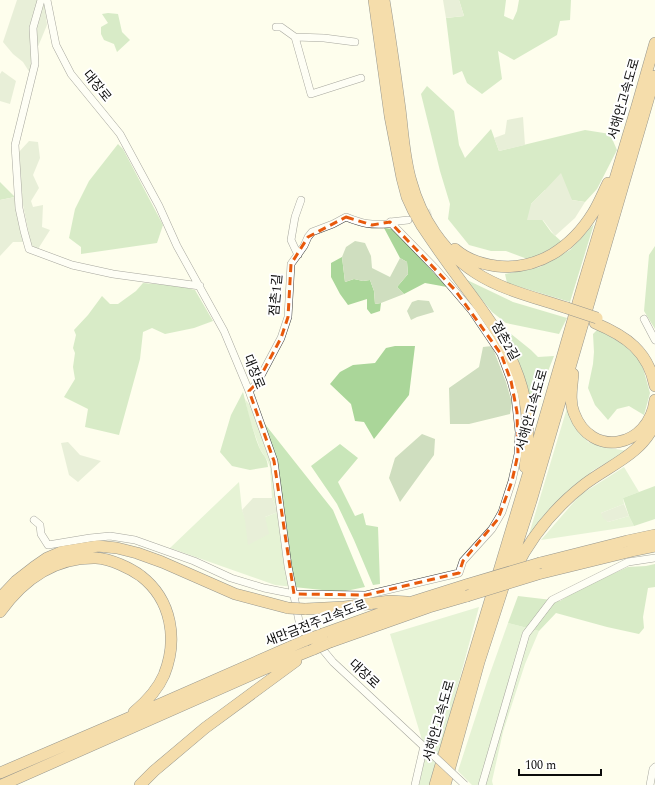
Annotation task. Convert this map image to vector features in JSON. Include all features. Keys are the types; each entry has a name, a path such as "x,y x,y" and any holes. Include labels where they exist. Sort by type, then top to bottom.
{"highway":[{"path":"374,0 390,116 407,197 422,226 501,338 509,354 522,389 526,414 527,447 518,508"},
{"path":"384,0 406,157 411,181 430,227 441,242 459,260 477,274 491,282 566,311"},
{"name":"서해안고속도로","path":"435,785 655,43"},
{"name":"서해안고속도로","path":"445,785 479,662 531,501 655,76"},
{"path":"422,210 432,224 457,251 477,262 503,267 517,267 533,264 560,250 572,240 583,227 598,204 624,148"},
{"path":"431,239 460,267 480,282 508,294 596,321 610,323 623,330 646,348 655,363"},
{"path":"596,321 603,327 620,336 641,353 649,367 655,386"},
{"path":"583,322 574,369 571,396 574,413 582,428 590,436 601,440 613,442 626,440 636,435 646,426 652,415 655,400"},
{"path":"499,602 523,554 540,528 567,499 584,484 627,457 637,448 645,439 655,423"},
{"name":"새만금전주고속도로","path":"0,773 306,640 327,638 467,596 539,568 626,541 655,535"},
{"path":"0,598 16,581 47,558 61,552 98,546 117,548 137,553 162,562 235,594 288,608 305,609 344,607 390,601 412,602"},
{"name":"새만금전주고속도로","path":"2,785 314,649 327,638 412,602 469,584 539,568 655,546"},
{"path":"0,612 9,600 25,584 41,573 66,562 98,558 133,570 146,580 164,604 172,637 170,655 164,676 152,695 126,719"},
{"path":"140,785 154,771 205,728 314,649"}],"street":[{"path":"41,0 33,28 35,64 15,146 20,208 29,249 72,265 113,274 200,286"},
{"name":"대장로","path":"47,0 56,45 59,51 71,74 120,134 158,206 177,246 224,331 249,391 274,461 288,566 299,621 333,662 464,785"},
{"path":"276,27 281,27 295,37 324,38 355,42"},
{"path":"295,37 311,94 361,78"},
{"path":"298,255 291,240 295,217 301,200"},
{"name":"점촌1길","path":"249,391 257,383 281,338 288,317 291,264 312,232 346,217 358,222 372,225 388,224 390,222 408,220"},
{"name":"점촌2길","path":"294,594 366,595 459,572 463,561 492,529 498,519 502,512 512,481 518,454 519,432 515,396 511,380 501,354 472,311 436,269 390,222"},
{"path":"644,319 655,340"},
{"path":"34,520 40,525 41,534 48,545 110,536 135,540 194,561 231,578 264,588 294,594"},
{"path":"482,785 526,634 552,600 628,562 655,558"},
{"path":"415,785 424,746"},
{"path":"650,785 653,769 655,767"}],"highlighted area":[{"path":"346,217 372,225 390,222 455,290 501,354 511,381 517,412 518,454 512,481 498,519 463,561 459,573 366,595 294,594 274,461 249,391 257,383 281,338 288,317 291,264 308,237"}],"green space":[{"path":"17,0 44,0 47,25 37,49 30,73 23,62 13,54 3,42"},
{"path":"443,0 459,0 464,16 446,18"},
{"path":"459,0 506,0 504,16 513,20 517,11 519,0 571,0 570,20 560,21 557,35 514,60 498,51 502,79 482,94 467,83 462,71 453,75 446,18 464,16"},
{"path":"102,14 118,14 122,32 130,40 117,52 114,44 104,40 101,34 101,27 108,23"},
{"path":"2,71 16,81 10,104 0,101 0,74"},
{"path":"427,86 454,111 459,145 465,158 491,129 499,151 585,130 610,134 617,150 597,189 585,202 572,200 545,190 531,204 551,232 562,242 530,260 506,251 491,251 469,245 448,219 450,204 440,171 421,94"},
{"path":"523,117 525,145 499,151 494,138 505,134 507,120"},
{"path":"29,141 38,142 40,158 33,175 39,188 31,201 33,207 43,205 42,227 50,230 38,249 31,245 23,205 18,153"},
{"path":"118,144 123,149 163,225 157,243 81,254 81,247 69,238 75,209 89,181"},
{"path":"561,173 572,200 585,202 575,218 555,236 543,220 527,220 531,204"},
{"path":"0,182 15,197 0,200"},
{"path":"15,197 23,242 13,242 0,256 0,200"},
{"path":"594,224 570,302 507,283 505,274 540,267 570,250"},
{"path":"384,228 393,229 447,287 425,283 404,294 397,287 408,274 407,262 400,258"},
{"path":"355,241 365,243 371,256 372,268 390,277 400,258 407,262 408,274 397,287 404,294 375,304 374,291 370,280 363,281 354,279 345,282 342,257 346,247"},
{"path":"655,246 655,329 644,311 649,255"},
{"path":"342,257 345,282 354,279 363,281 370,280 374,291 375,304 381,303 380,311 371,314 367,309 367,299 348,305 340,294 331,277 331,263"},
{"path":"465,279 513,302 567,318 559,334 506,323 492,312"},
{"path":"143,283 180,286 195,290 213,321 194,328 165,334 152,328 143,332 140,359 119,435 85,427 88,409 64,397 75,379 73,367 75,353 73,348 76,335 74,330 88,315 102,296 110,304 118,304 136,291"},
{"path":"418,300 429,301 434,312 411,320 407,311 412,302"},
{"path":"500,325 538,357 554,356 539,394 528,395"},
{"path":"598,329 624,345 641,361 650,393 644,415 629,406 617,409 608,420 595,405 588,388 593,364 593,334"},
{"path":"395,346 415,346 409,395 374,439 364,422 355,421 351,404 330,384 340,372 353,365 375,363 386,348"},
{"path":"492,346 506,382 512,403 510,414 469,424 450,424 449,388 479,367 483,347"},
{"path":"243,392 254,433 259,447 267,460 268,467 250,470 232,466 220,452 231,415"},
{"path":"245,399 333,510 365,587 341,592 275,585 170,548 239,482 242,510 246,520 265,517 278,512 272,498 270,467 260,449 249,418"},
{"path":"567,408 588,442 627,451 592,471 527,541"},
{"path":"422,434 435,439 434,455 400,502 389,478 395,458"},
{"path":"68,442 80,455 101,461 78,482 69,475 61,443"},
{"path":"340,444 358,458 338,482 355,516 363,513 366,525 378,527 380,584 373,585 337,504 311,466"},
{"path":"624,467 639,492 623,498 624,504 601,513 608,522 629,516 634,526 541,540 580,495"},
{"path":"655,486 655,519 634,526 623,498"},
{"path":"253,498 272,498 278,512 265,517 269,534 248,545 245,520 242,510"},
{"path":"624,504 629,516 608,522 603,518 601,513"},
{"path":"655,564 655,587 648,588 643,617 644,628 639,634 556,613 539,631 508,623 518,596 560,601 581,588 628,567"},
{"path":"479,607 431,785 419,785 426,753 390,634"},
{"path":"508,623 539,631 525,664 503,732 492,781 493,785 472,785 458,771"}],"tunnel":[{"path":"408,220 431,212"}]}
